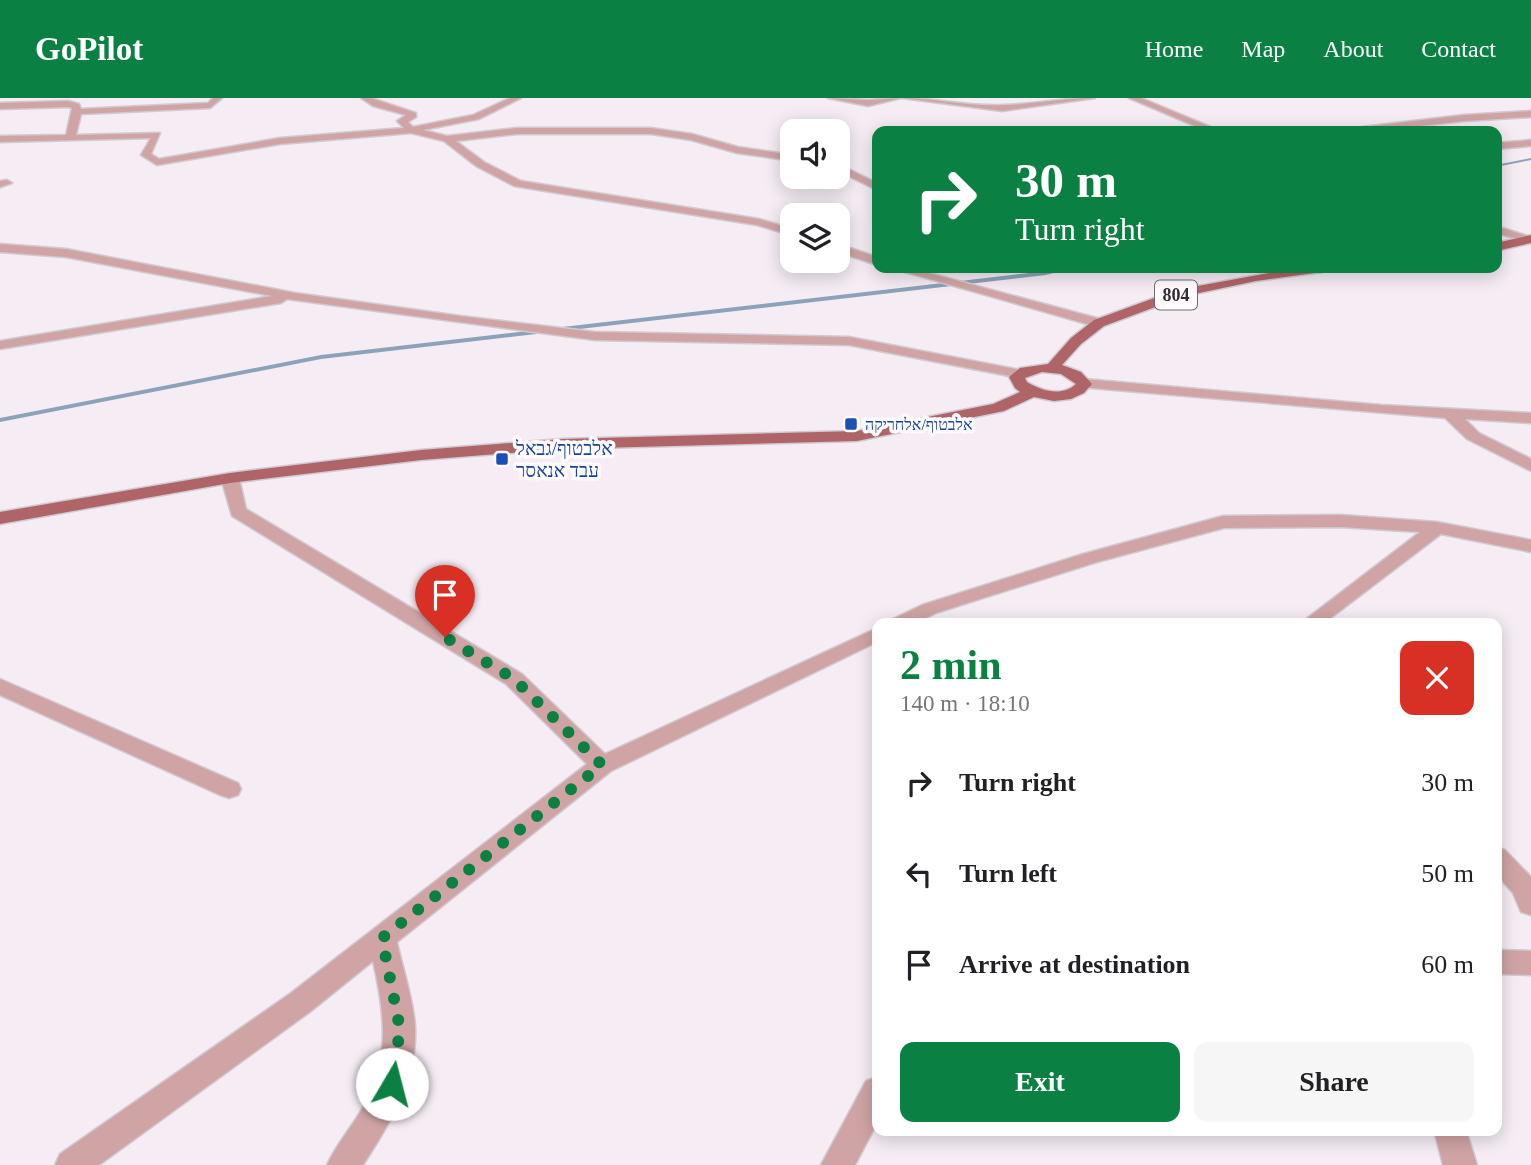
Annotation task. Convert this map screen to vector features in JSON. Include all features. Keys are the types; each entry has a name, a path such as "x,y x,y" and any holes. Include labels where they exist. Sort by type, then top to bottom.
{"main road":[{"path":"1502,246 1528,242"},
{"name":"804","path":"1052,368 1076,341 1099,323 1181,293 1285,273"},
{"path":"1052,368 1071,372 1084,384 1078,392 1062,396 1032,392 1020,385 1017,377 1020,374 1033,369 1052,368"},
{"path":"0,518 230,478 384,458 563,444 857,436 998,408 1032,392"}],"street":[{"path":"65,116 210,105 218,98"},
{"path":"365,98 372,104 400,107 413,115 402,121 411,131 447,139 517,131 651,131 692,137 737,150 780,156"},
{"path":"0,139 157,135 146,155 157,162 280,141 411,131 476,117 517,98"},
{"path":"831,98 868,103 897,98"},
{"path":"906,98 1002,108 1091,98"},
{"path":"1133,98 1203,126"},
{"path":"0,106 76,106 78,114 70,138"},
{"path":"1397,126 1531,114"},
{"path":"447,139 480,164 518,184 759,222 780,229"},
{"path":"1502,145 1531,143"},
{"path":"850,173 872,184"},
{"path":"1502,231 1528,242"},
{"path":"0,248 66,253 295,297 595,336 849,341 1020,374"},
{"path":"850,252 872,259"},
{"path":"915,273 1099,323"},
{"path":"0,345 295,297"},
{"path":"1084,384 1531,418"},
{"path":"1449,413 1473,436 1531,466"},
{"path":"230,478 238,512 514,679 602,765"},
{"path":"910,618 929,609 1065,566 1223,522 1340,521 1437,528 1531,546"},
{"path":"1318,618 1437,528"},
{"path":"72,1165 301,1002 602,765 872,636"},
{"path":"0,686 229,789"},
{"path":"1502,863 1525,888 1531,905"},
{"path":"344,1165 374,1121 392,1084 400,1029 382,938"},
{"path":"1502,962 1531,963"},
{"path":"838,1165 872,1100"},
{"path":"1452,1136 1460,1165"}],"waterway":[{"path":"1502,165 1531,159"},
{"path":"0,420 321,357 1046,273"}],"place":[{"name":"אלבטוף/אלחריקה","path":"851,424"},
{"name":"אלבטוף/גבאל עבד אנאסר","path":"502,459"}],"route":[{"path":"392,1084 400,1029 382,938 602,765 514,679 445,637"}]}
